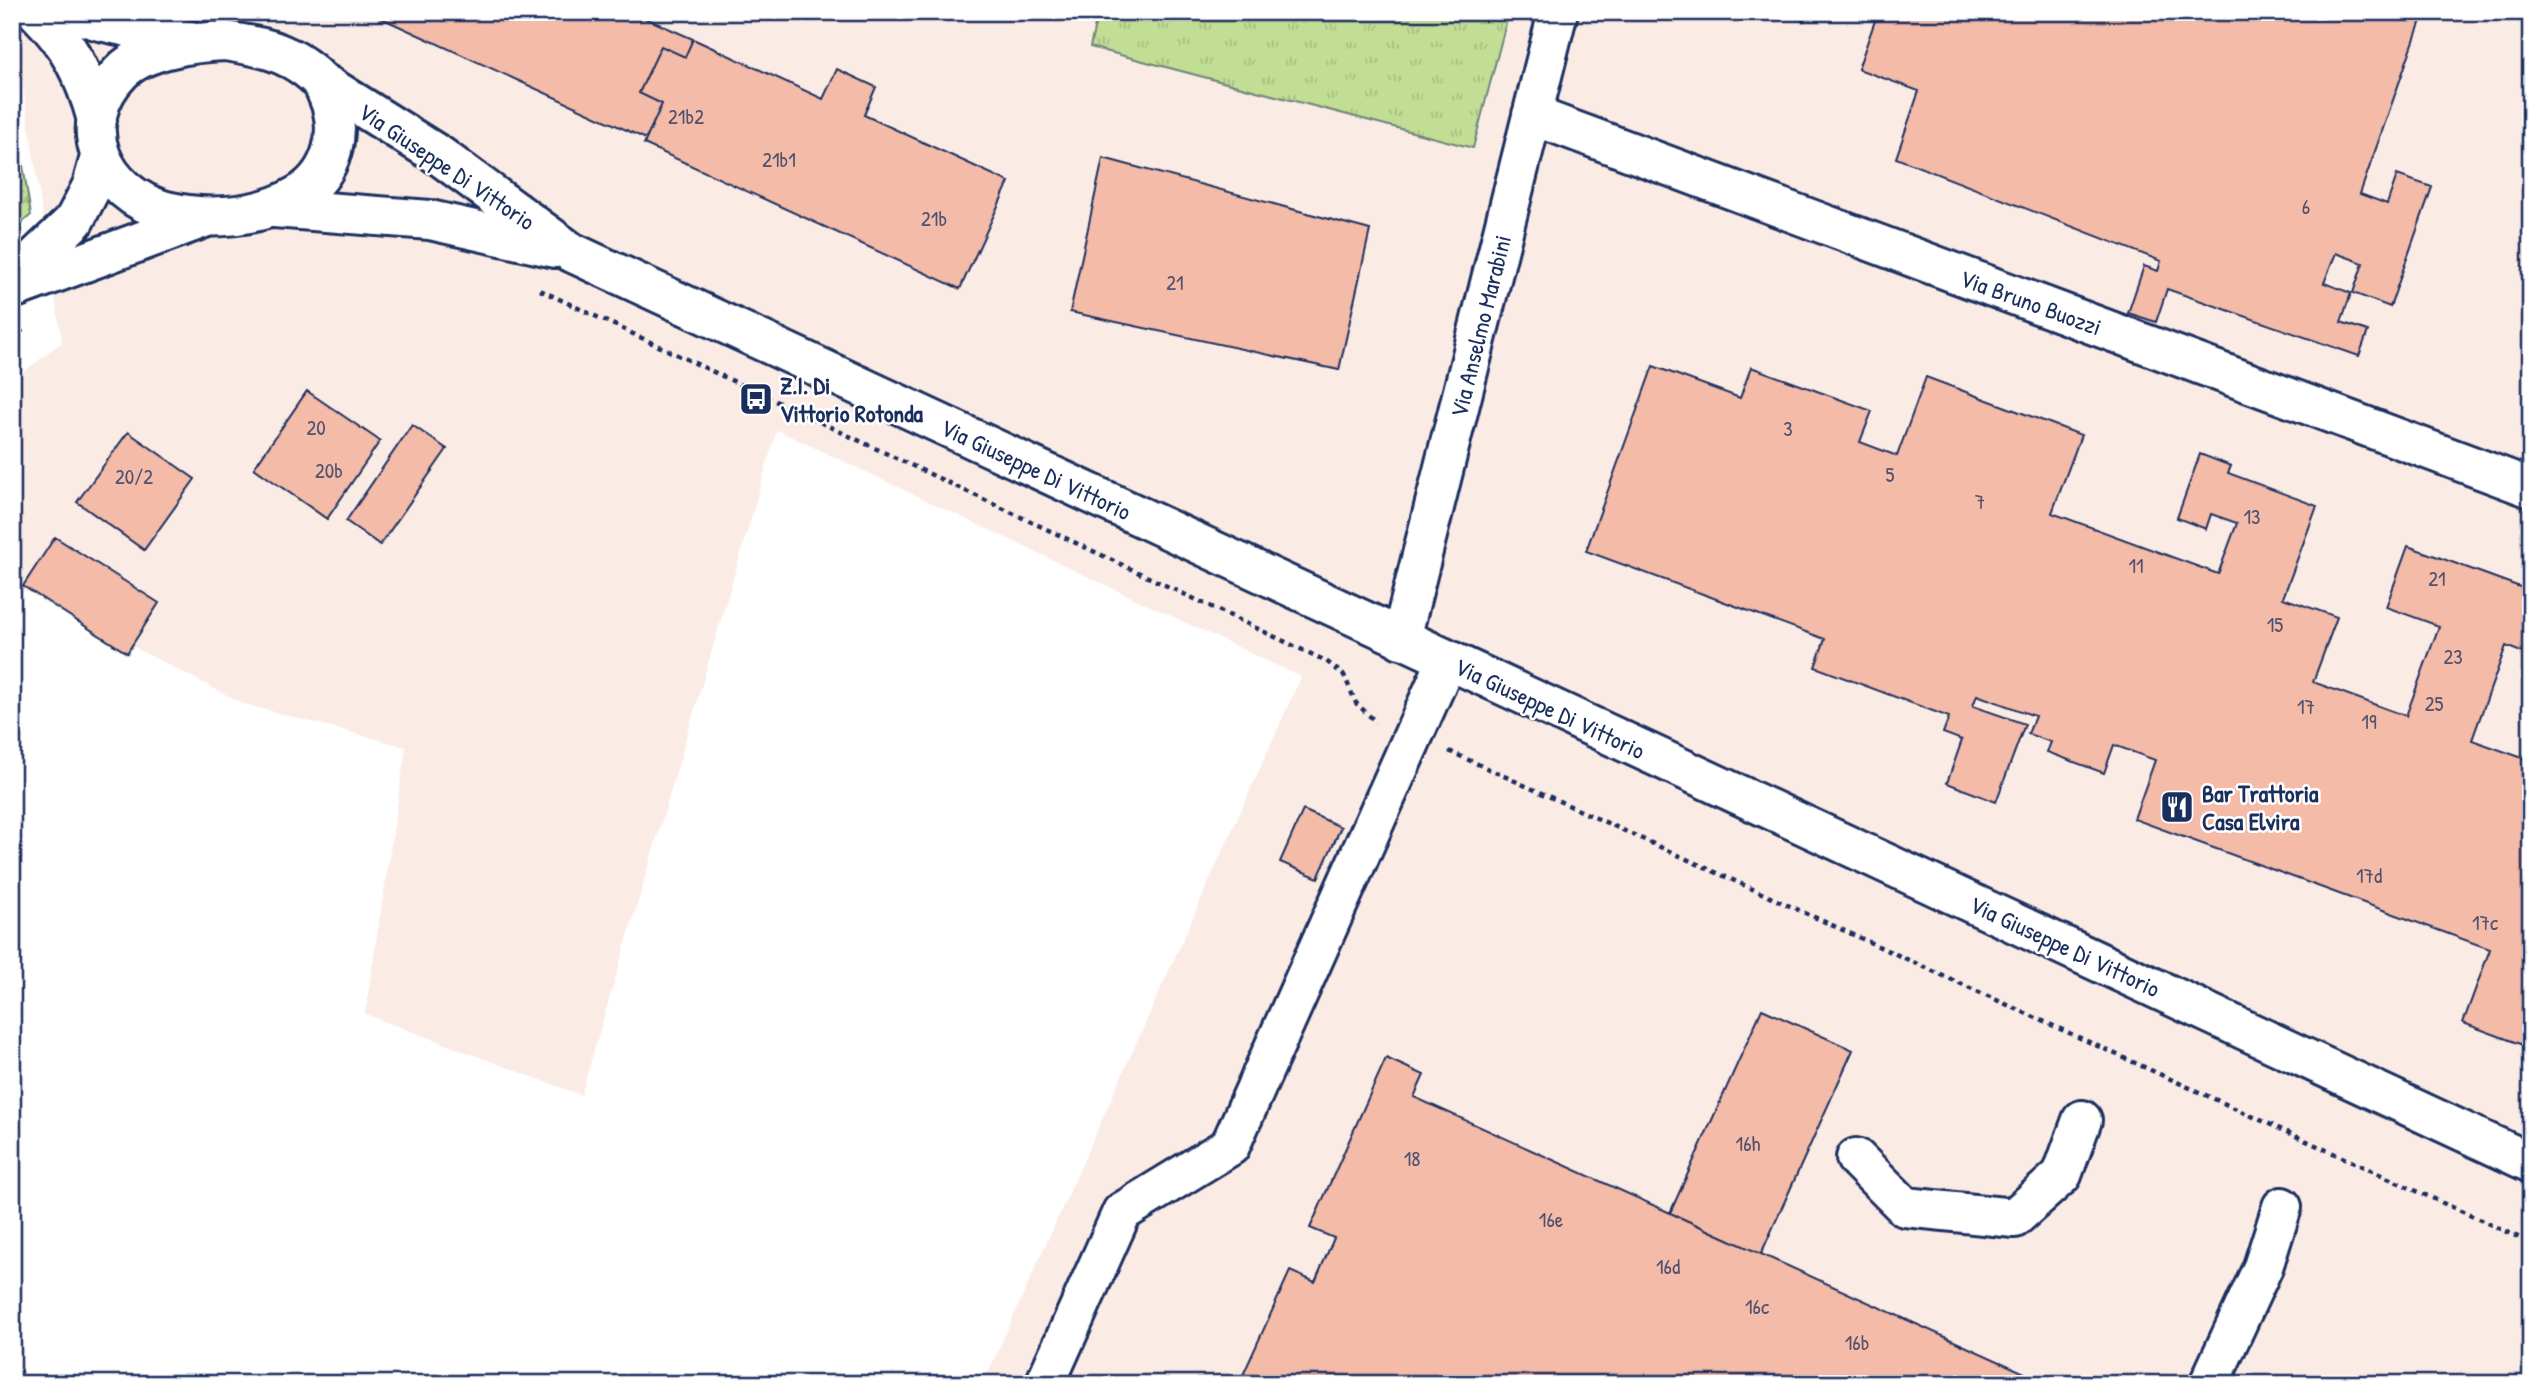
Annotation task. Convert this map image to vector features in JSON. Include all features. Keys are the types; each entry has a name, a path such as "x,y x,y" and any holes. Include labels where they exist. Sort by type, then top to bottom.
{"street":[{"name":"Via Giuseppe Di Vittorio","path":"37,12 51,26 87,83 97,120"},
{"name":"Via Giuseppe Di Vittorio","path":"71,12 198,42"},
{"name":"Via Anselmo Marabini","path":"1401,639 1558,12"},
{"name":"Via Giuseppe Di Vittorio","path":"571,252 430,220 274,208 207,217 167,211 137,201 116,182 100,157 96,141 97,120 104,95 122,71 167,49 198,42 226,41 261,47 289,57 322,82 440,156 571,252 2531,1163"},
{"name":"Via Giuseppe Di Vittorio","path":"274,208 301,193 316,180 332,150 336,130 334,111 322,82"},
{"name":"Via Bruno Buozzi","path":"1532,115 2531,488"},
{"name":"Via Giuseppe Di Vittorio","path":"12,280 74,220 92,186 100,157"},
{"name":"Via Giuseppe Di Vittorio","path":"12,289 207,217"},
{"path":"1045,1384 1122,1212 1230,1146 1447,660"},
{"path":"1856,1158 1905,1207 2014,1218 2062,1175 2082,1120"},
{"path":"2209,1384 2263,1267 2282,1207"}],"path":[{"path":"537,289 1326,661 1345,675 1356,703 1373,721 1415,735 2531,1243"},
{"path":"12,337 23,329"}],"shaded area":[{"path":"12,12 2531,12 2531,1384 983,1384 1301,677 777,430 581,1095 365,1014 406,747 244,704 12,584 12,381 62,342 18,54 12,51"}],"green space":[{"path":"1098,12 1509,12 1473,148 1090,47"},
{"path":"12,97 31,215 12,231"}],"building":[{"path":"368,12 648,12 645,18 693,39 685,57 661,46 639,93 662,104 646,139"},
{"path":"1779,12 1807,12 1804,21"},
{"path":"1878,12 2424,12 2360,194 2387,204 2397,175 2432,187 2390,307 2353,293 2363,263 2336,253 2324,283 2351,293 2341,322 2368,331 2359,356 2167,289 2156,322 2128,313 2144,266 2158,271 2161,261 1896,158 1919,91 1858,69"},
{"path":"693,39 823,99 837,69 876,87 864,115 1009,182 960,289 644,144 662,104 639,93 661,46 685,57"},
{"path":"1103,158 1370,230 1339,370 1070,312"},
{"path":"1653,366 1740,398 1751,367 1872,411 1860,442 1897,456 1926,377 2081,435 2052,513 2218,574 2237,523 2211,514 2206,529 2177,518 2200,454 2231,466 2228,473 2317,506 2283,598 2337,617 2313,682 2406,716 2439,626 2386,607 2408,546 2531,591 2531,656 2506,646 2472,740 2531,761 2531,1048 2463,1023 2490,949 2134,819 2155,760 2114,745 2104,773 2047,752 2051,742 2028,734 2035,716 1977,695 1973,706 2025,724 1996,802 1947,783 1962,740 1943,733 1949,717 1815,667 1825,639 1586,551"},
{"path":"307,391 380,441 327,519 254,468"},
{"path":"412,425 447,449 380,545 346,521"},
{"path":"128,432 195,479 144,550 77,502"},
{"path":"55,537 159,603 127,653 23,586"},
{"path":"1303,810 1341,827 1318,878 1280,862"},
{"path":"1762,1009 1853,1050 1761,1254 1670,1213"},
{"path":"1386,1058 1424,1075 1414,1097 2049,1384 1239,1384 1290,1271 1315,1282 1334,1238 1310,1228"}],"place":[{"name":"Z.I. Di Vittorio Rotonda","path":"756,399"},
{"name":"Bar Trattoria Casa Elvira","path":"2177,807"}]}
